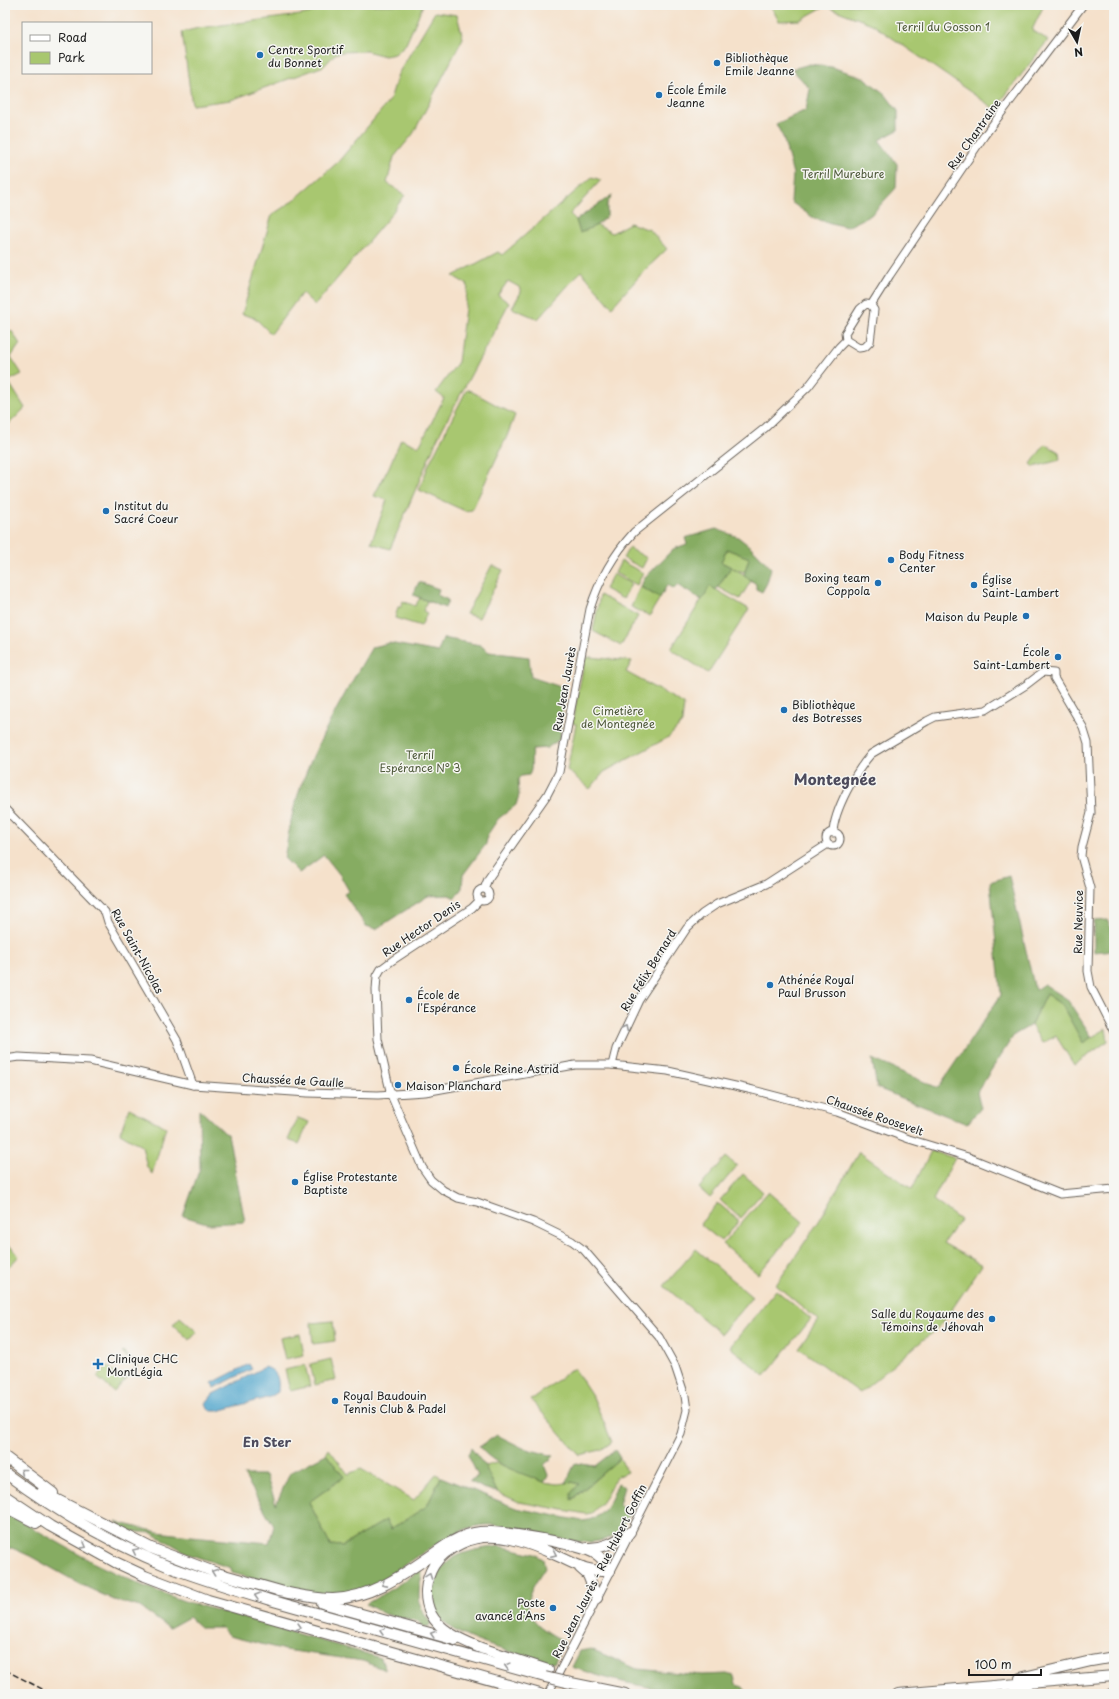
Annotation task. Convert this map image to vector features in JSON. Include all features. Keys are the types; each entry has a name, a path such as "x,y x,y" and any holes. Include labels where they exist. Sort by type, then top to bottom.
{"highway":[{"path":"5,1456 34,1480 90,1517"},
{"path":"5,1473 25,1488 82,1524 117,1543 172,1568 263,1598 546,1673"},
{"path":"25,1488 35,1489 151,1548 217,1573 398,1623 484,1649"},
{"path":"5,1496 50,1526 115,1562 145,1576 208,1600 538,1694"},
{"path":"5,1507 33,1523 50,1526"},
{"path":"278,1591 313,1598 352,1598 390,1582 460,1537 480,1532 505,1532 581,1548 595,1553 601,1558 610,1571"},
{"path":"581,1548 602,1547 630,1532"},
{"path":"610,1571 597,1572 579,1567 537,1547 502,1537 487,1537 468,1540 451,1548 443,1554 433,1566 429,1575 426,1598 434,1620 448,1632 484,1649 566,1682 625,1694"},
{"path":"579,1567 588,1575 596,1598"},
{"path":"997,1686 1020,1678 1112,1657"},
{"path":"898,1694 1114,1676"}],"street":[{"name":"Rue Chantraine","path":"871,305 984,136 1083,5"},
{"path":"866,304 871,305 874,310 870,342 865,347 859,348 846,340 845,333 860,309 866,304"},
{"name":"Rue Jean Jaurès","path":"480,900 486,900 489,897 488,892 484,889 488,879 547,795 559,772 590,609 595,592 618,550 634,532 765,428 808,387 846,340"},
{"name":"Rue Neuvice","path":"833,833 834,821 844,798 865,760 871,754 915,727 935,718 986,710 1026,685 1043,672 1054,673 1054,678 1083,726 1088,743 1091,812 1081,856 1090,888 1088,971 1091,987 1114,1032"},
{"name":"Rue Saint-Nicolas","path":"5,809 104,912 108,922 177,1040 193,1085"},
{"path":"833,833 838,835 838,842 834,846 828,844 826,837 833,833"},
{"name":"Rue Félix Bernard","path":"612,1065 616,1049 639,1000 681,935 702,914 717,904 766,884 828,844"},
{"name":"Rue Hector Denis","path":"391,1095 378,1039 376,990 377,976 381,969 392,960 472,908 480,900"},
{"name":"Chaussée de Gaulle","path":"5,1060 18,1057 90,1061 193,1085 323,1094 391,1095 425,1092 575,1065"},
{"name":"Chaussée Roosevelt","path":"575,1065 612,1065 679,1073 837,1112 909,1139 968,1157 1060,1194 1114,1189"},
{"name":"Rue Jean Jaurès - Rue Hubert Goffin","path":"391,1095 422,1167 431,1180 443,1190 458,1198 477,1202 533,1222 565,1237 584,1250 658,1337 675,1366 685,1396 687,1410 681,1434 664,1470 630,1532 548,1694"}],"green space":[{"name":"Centre Sportif du Bonnet","path":"328,5 423,5 406,44 395,54 385,56 366,51 341,52 335,54 324,66 231,100 192,105 182,32 199,28 300,15 310,13"},
{"name":"Terril du Gosson 1","path":"770,5 1044,5 1032,30 1048,40 995,109 872,24 825,6 800,20 779,21"},
{"path":"435,12 457,15 463,38 413,134 394,157 387,183 405,195 389,217 315,305 302,293 271,334 255,318 242,314 272,215 294,200 338,162 390,100 398,74"},
{"name":"Terril Murebure","path":"810,64 831,67 863,77 885,94 898,111 898,130 879,140 897,164 896,188 871,215 847,227 815,219 791,202 793,174 783,137 776,124 806,110 810,89 792,69"},
{"path":"592,177 601,180 570,214 576,220 580,233 597,225 612,233 630,223 650,230 667,249 644,271 612,307 581,271 538,319 512,308 521,292 519,287 508,281 498,295 509,303 438,437 390,549 371,543 387,500 374,496 401,439 417,446 420,445 444,398 436,392 458,362 468,285 453,276 498,252 502,255"},
{"path":"612,195 607,204 607,216 597,225 580,233 576,220"},
{"path":"11,330 20,344 11,357 22,374 8,381 25,408 5,428 5,335"},
{"path":"467,389 515,415 507,436 472,510 465,511 419,490 429,464"},
{"path":"1045,444 1059,452 1060,460 1034,467 1031,464"},
{"path":"716,529 738,537 753,549 771,568 767,583 762,592 756,589 756,584 744,575 749,558 727,549 721,562 731,567 716,590 710,586 702,600 677,585 674,589 667,585 660,598 641,587 644,579 673,549 687,544 685,538"},
{"path":"629,548 647,558 642,568 623,558"},
{"path":"726,549 750,558 744,572 733,568 752,579 740,599 718,587 731,567 721,562"},
{"path":"621,561 643,573 637,585 615,573"},
{"path":"492,565 503,570 479,618 466,614"},
{"path":"613,574 631,584 623,599 605,589"},
{"path":"419,582 439,589 437,595 448,600 445,608 413,595"},
{"path":"710,586 749,609 708,673 671,649"},
{"path":"640,587 660,598 650,616 631,607"},
{"path":"600,595 638,616 621,646 593,631"},
{"path":"420,598 427,601 423,611 427,613 421,626 395,618 398,607 401,607 403,601 415,606"},
{"name":"Terril Espérance N° 3","path":"443,638 480,645 489,652 529,657 531,677 564,688 560,739 547,748 533,749 529,775 521,776 518,779 519,795 516,805 498,819 488,834 486,844 463,875 462,888 455,898 449,895 428,896 376,929 366,926 344,894 349,891 340,875 324,855 299,873 284,858 293,810 302,783 319,743 339,704 372,647 389,643 438,652"},
{"name":"Cimetière de Montegnée","path":"589,657 632,661 626,672 684,704 682,723 669,737 604,772 590,789 567,770 576,724 572,723 585,659"},
{"path":"1009,876 1035,990 1044,984 1067,999 1092,1037 1083,1043 1062,1005 1046,994 1031,1025 1014,1035 977,1092 981,1108 967,1124 877,1088 872,1059 938,1088 1001,995 990,882"},
{"path":"1107,920 1114,933 1114,950 1094,952 1094,921"},
{"path":"1046,994 1062,1005 1083,1042 1106,1029 1108,1041 1074,1065 1056,1036 1042,1043 1031,1025"},
{"path":"129,1108 166,1127 152,1174 147,1167 142,1146 120,1133"},
{"path":"199,1109 225,1133 228,1134 245,1222 210,1224 183,1216 200,1168"},
{"path":"298,1118 309,1122 299,1144 288,1140"},
{"path":"931,1151 955,1158 933,1200 960,1220 943,1243 982,1265 942,1324 860,1393 799,1348 818,1320 776,1285 819,1221 859,1152 912,1189"},
{"path":"726,1157 737,1166 710,1198 699,1188"},
{"path":"743,1174 763,1192 740,1218 720,1200"},
{"path":"768,1192 803,1222 758,1274 723,1244"},
{"path":"718,1203 739,1221 721,1241 700,1224"},
{"path":"9,1245 19,1256 5,1271 5,1250"},
{"path":"696,1249 752,1297 721,1334 664,1286"},
{"path":"776,1290 811,1319 765,1376 730,1347"},
{"path":"180,1317 197,1332 190,1340 173,1325"},
{"path":"333,1321 335,1341 313,1344 311,1323"},
{"path":"300,1334 304,1355 285,1359 280,1338"},
{"path":"123,1352 138,1366 114,1392 97,1377 107,1366 123,1380 136,1366 122,1353"},
{"path":"331,1359 336,1380 315,1385 310,1364"},
{"path":"305,1365 310,1386 290,1391 285,1370"},
{"path":"574,1368 593,1397 612,1442 601,1450 579,1455 531,1400"},
{"path":"497,1435 523,1448 554,1456 544,1465 548,1475 544,1482 501,1464 485,1454 479,1447"},
{"path":"471,1448 485,1466 497,1492 483,1488 469,1481 478,1476 468,1455"},
{"path":"329,1449 348,1474 361,1469 414,1500 436,1474 441,1477 427,1506 391,1529 386,1520 342,1546 330,1545 309,1502 344,1477 326,1454"},
{"path":"615,1450 620,1458 571,1500 571,1493 579,1484 572,1482 566,1483 575,1463 595,1466"},
{"path":"326,1454 344,1477 309,1502 330,1545 342,1546 386,1520 391,1529 427,1506 441,1477 516,1508 582,1521 590,1520 596,1517 606,1508 618,1483 624,1487 619,1504 630,1514 618,1532 604,1540 588,1542 570,1540 512,1527 494,1525 468,1528 443,1540 372,1586 350,1592 333,1594 299,1591 232,1573 231,1568 191,1555 152,1533 127,1531 116,1522 158,1532 269,1543 274,1526 244,1475 266,1475 276,1504 290,1473"},
{"path":"620,1458 627,1472 616,1477 602,1502 592,1513 586,1514 519,1502 497,1492 485,1466 496,1463 544,1482 558,1484 572,1482 579,1484 572,1500"},
{"path":"5,1512 94,1563 141,1585 184,1601 381,1658 385,1670 363,1661 285,1650 229,1636 222,1628 201,1628 189,1617 169,1628 140,1607 114,1600 80,1584 30,1556 12,1548 5,1549"},
{"path":"499,1546 535,1554 543,1559 545,1568 531,1590 528,1605 529,1612 533,1619 541,1627 552,1635 565,1641 554,1663 505,1650 468,1637 452,1629 439,1619 432,1607 432,1597 436,1580 446,1563 471,1551"},
{"path":"421,1570 422,1576 419,1596 422,1610 431,1623 428,1627 424,1628 418,1621 384,1614 366,1604 393,1588"},
{"path":"591,1649 637,1669 702,1675 728,1674 734,1676 736,1685 743,1687 747,1693 702,1693 658,1689 614,1680 572,1667 580,1651"}],"water":[{"path":"249,1364 252,1369 214,1388 212,1383"},
{"path":"265,1367 273,1371 277,1376 278,1392 270,1397 218,1411 211,1411 208,1409 206,1403 213,1394"}],"railway":[{"path":"5,1670 52,1694"}],"place":[{"name":"Centre Sportif du Bonnet","path":"260,55"},
{"name":"Bibliothèque Emile Jeanne","path":"717,63"},
{"name":"École Émile Jeanne","path":"659,95"},
{"name":"Institut du Sacré Coeur","path":"106,511"},
{"name":"Body Fitness Center","path":"891,560"},
{"name":"Boxing team Coppola","path":"878,583"},
{"name":"Église Saint-Lambert","path":"974,585"},
{"name":"Maison du Peuple","path":"1026,616"},
{"name":"École Saint-Lambert","path":"1058,657"},
{"name":"Bibliothèque des Botresses","path":"784,710"},
{"name":"Athénée Royal Paul Brusson","path":"770,985"},
{"name":"École de l'Espérance","path":"409,1000"},
{"name":"École Reine Astrid","path":"456,1068"},
{"name":"Maison Planchard","path":"398,1085"},
{"name":"Église Protestante Baptiste","path":"295,1182"},
{"name":"Salle du Royaume des Témoins de Jéhovah","path":"992,1319"},
{"name":"Clinique CHC MontLégia","path":"98,1364"},
{"name":"Royal Baudouin Tennis Club & Padel","path":"335,1401"},
{"name":"Poste avancé d'Ans","path":"553,1608"}],"district":[{"name":"Montegnée","path":"835,778"},
{"name":"En Ster","path":"267,1441"}]}
